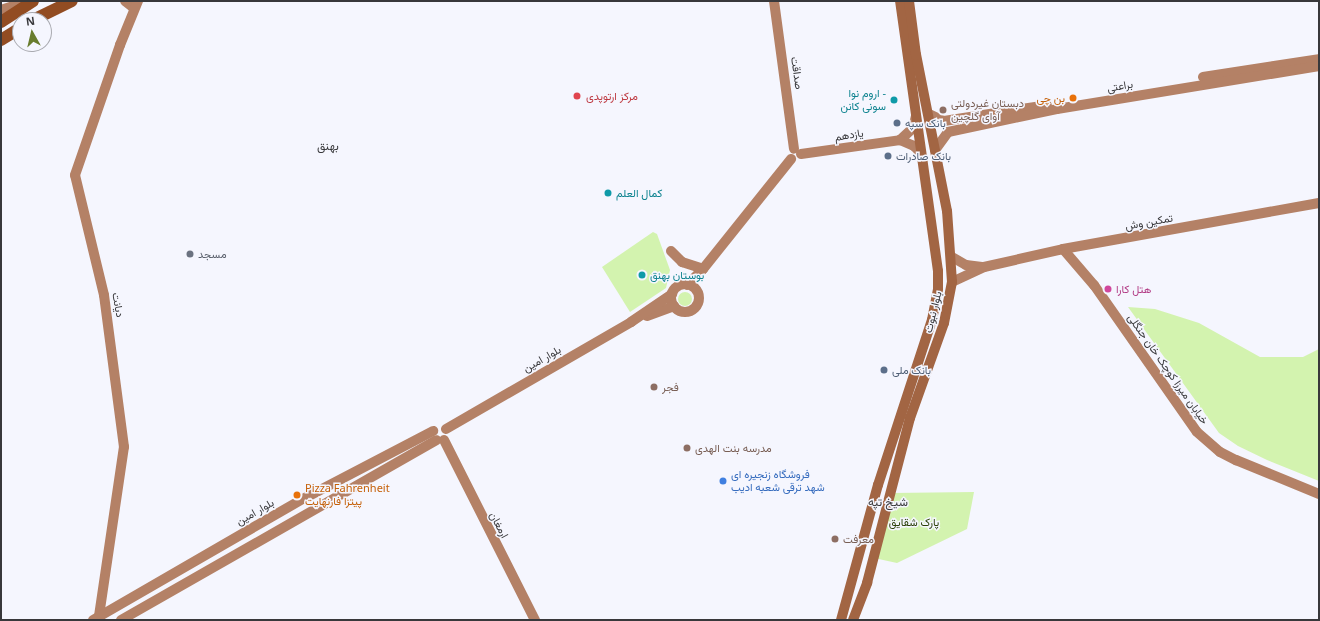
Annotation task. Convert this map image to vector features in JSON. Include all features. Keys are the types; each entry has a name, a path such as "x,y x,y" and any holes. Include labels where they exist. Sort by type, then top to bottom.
{"highway":[{"path":"1,22 33,1"},
{"path":"49,12 72,1"},
{"path":"1,40 12,33"}],"main road":[{"name":"بلوار نبوت","path":"840,619 880,478 936,305 938,271 920,152 900,1"},
{"name":"بلوار نبوت","path":"853,620 867,583 910,418 944,323 952,282 952,257 947,211 940,180 909,1"},
{"path":"925,182 930,188 937,186 940,180"},
{"path":"930,216 937,209 947,211"}],"street":[{"path":"1,10 28,1"},
{"name":"دیانت","path":"96,618 124,447 104,295 75,175 136,5 125,1"},
{"name":"صداقت","path":"774,1 798,152"},
{"name":"براعتی","path":"929,114 944,121 1319,59"},
{"name":"براعتی","path":"935,150 948,132 1057,109 1319,66"},
{"path":"916,116 913,128 900,140 914,146 920,152"},
{"name":"یازدهم","path":"798,152 900,140"},
{"path":"630,322 672,294 678,287 687,285 703,269 791,159 789,154 798,152"},
{"name":"تمکین وش","path":"984,267 1063,249 1319,204"},
{"name":"خیابان میرزا کوچک خان جنگلی","path":"1063,249 1094,285 1197,432 1231,457 1319,494"},
{"path":"671,251 682,262 703,269"},
{"path":"952,257 966,265 984,267"},
{"path":"952,282 984,267"},
{"path":"672,294 674,306 681,312 691,310 698,303 698,293 703,269"},
{"path":"687,285 698,293"},
{"path":"630,322 674,306"},
{"name":"بلوار امین","path":"96,618 177,570 303,499 437,437 438,426 446,429 630,322"},
{"path":"121,620 437,437"},
{"name":"ارمغان","path":"437,437 535,620"},
{"path":"177,570 183,583"}],"green space":[{"path":"653,232 657,234 670,270 666,288 630,312 602,267"},
{"path":"682,292 688,292 692,296 692,302 688,306 682,306 678,302 678,296"},
{"path":"1128,307 1155,309 1199,323 1260,357 1303,357 1319,349 1319,481 1267,460 1238,446 1219,433"},
{"name":"پارک شقایق","path":"974,492 967,529 897,563 874,558 891,493"}],"place":[{"name":"مرکز ارتوپدی","path":"577,96"},
{"name":"بن چی","path":"1073,98"},
{"name":"اروم نوا - سونی کانن","path":"894,100"},
{"name":"دبستان غیردولتی آوای گلچین","path":"943,110"},
{"name":"بانک سپه","path":"897,123"},
{"name":"بانک صادرات","path":"888,156"},
{"name":"کمال العلم","path":"608,193"},
{"name":"مسجد","path":"190,254"},
{"name":"بوستان بهنق","path":"642,275"},
{"name":"هتل کارا","path":"1108,289"},
{"name":"بانک ملی","path":"884,370"},
{"name":"فجر","path":"654,387"},
{"name":"مدرسه بنت الهدی","path":"687,448"},
{"name":"فروشگاه زنجیره ای شهد ترقی شعبه ادیب","path":"723,481"},
{"name":"Pizza Fahrenheit پیتزا فارنهایت","path":"297,495"},
{"name":"معرفت","path":"835,539"}],"district":[{"name":"بهنق","path":"328,146"},
{"name":"شیخ تپه","path":"888,502"}]}
